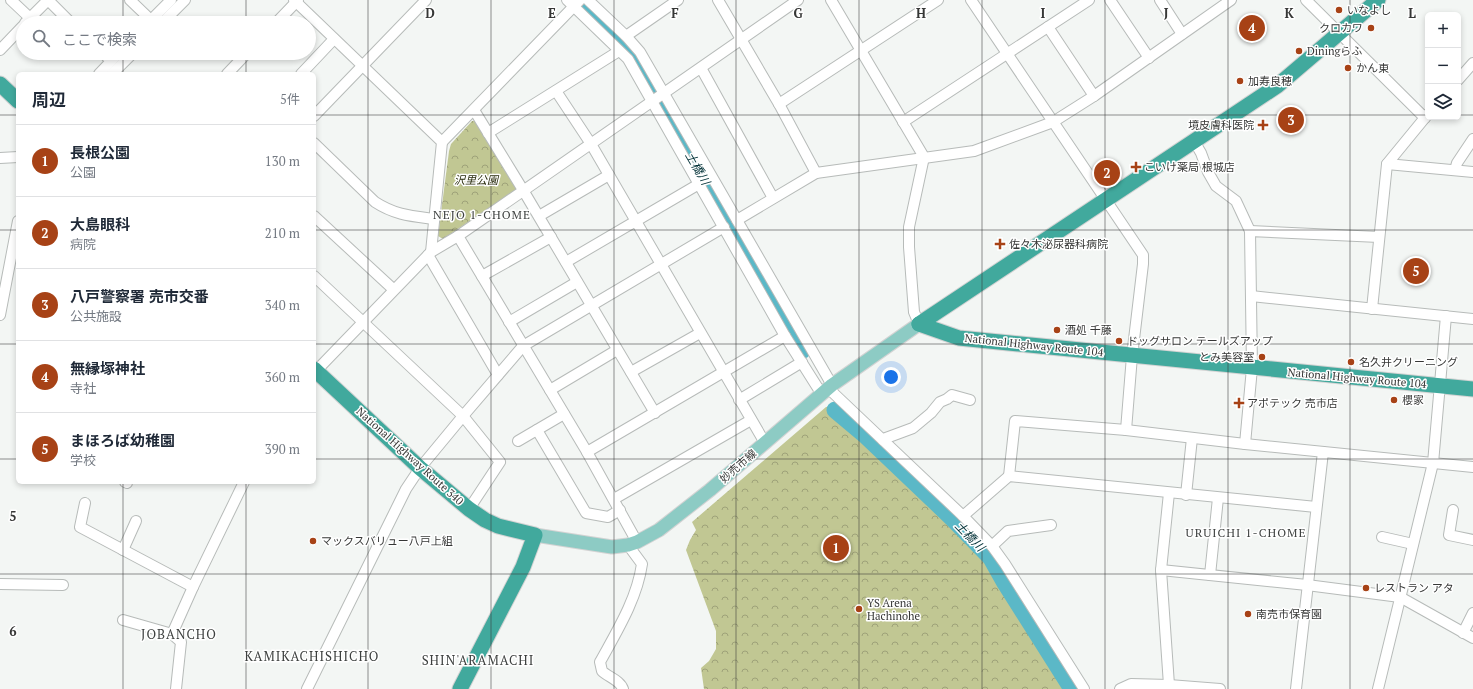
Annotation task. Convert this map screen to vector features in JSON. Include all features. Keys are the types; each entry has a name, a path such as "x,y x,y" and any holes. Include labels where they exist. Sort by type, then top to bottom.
{"highway":[{"path":"919,324 1277,86 1378,0"},
{"path":"0,84 16,99"},
{"name":"National Highway Route 104","path":"919,324 959,338 1473,389"},
{"name":"National Highway Route 340","path":"316,373 420,468 485,520 498,526 535,535"},
{"path":"460,689 522,566 535,535"}],"main road":[{"name":"妙売市線","path":"535,535 612,547 633,543 658,530 689,508 827,389 919,324"}],"street":[{"path":"11,0 22,16"},
{"path":"32,16 48,0 64,16"},
{"path":"130,0 145,16"},
{"path":"156,16 171,0"},
{"path":"169,16 185,0"},
{"path":"316,113 426,0"},
{"path":"588,0 626,36 640,52 736,220 827,389"},
{"path":"626,36 678,0"},
{"path":"718,0 779,104 816,173"},
{"path":"316,369 429,253 458,236 798,0"},
{"path":"831,0 924,157 909,227 914,312 919,324"},
{"path":"779,104 938,0"},
{"path":"971,0 1143,254 1126,430"},
{"path":"903,122 1089,0"},
{"path":"1110,0 1149,58"},
{"path":"1160,0 1182,34"},
{"path":"736,220 816,173 974,151 1053,122 1094,96 1232,0"},
{"path":"1306,0 1339,34 1425,115"},
{"path":"282,16 296,1 311,16"},
{"path":"498,375 429,253 442,142 474,110 573,2 628,59 785,336 802,362 827,389 963,516 992,546 1084,689"},
{"path":"316,21 442,142"},
{"path":"1048,27 1094,96"},
{"path":"0,50 16,33"},
{"path":"316,58 334,39"},
{"path":"488,133 619,51"},
{"path":"114,72 126,60"},
{"path":"229,72 240,60"},
{"path":"303,72 314,60"},
{"path":"101,72 111,61"},
{"path":"1461,77 1473,63"},
{"path":"701,68 773,198"},
{"path":"556,91 591,144 765,443"},
{"path":"474,110 539,216 655,413"},
{"path":"1372,309 1386,164 1425,117"},
{"path":"1455,170 1457,163 1473,139"},
{"path":"1194,141 1201,152 1208,172 1216,186 1236,201 1250,231 1252,368 1245,444"},
{"path":"316,145 375,202 384,208 405,216 434,219"},
{"path":"0,158 16,157"},
{"path":"1386,164 1473,172"},
{"path":"539,216 609,175"},
{"path":"566,262 635,220 699,184"},
{"path":"316,218 393,289"},
{"path":"307,689 406,489 420,468 523,346 724,228"},
{"path":"0,315 16,231"},
{"path":"1250,231 1379,237"},
{"path":"458,236 614,499 642,564 640,576 632,600 600,662 602,671 619,682 623,689"},
{"path":"482,276 551,237"},
{"path":"316,278 463,416 500,462 469,508"},
{"path":"509,322 577,282"},
{"path":"1251,296 1473,319"},
{"path":"1378,689 1412,544 1433,463 1446,316"},
{"path":"631,372 700,333"},
{"path":"587,452 785,336"},
{"path":"550,390 617,350"},
{"path":"739,400 802,362"},
{"path":"883,440 912,428 931,413 940,402 948,399 952,395 970,400"},
{"path":"518,441 564,414"},
{"path":"614,499 751,420"},
{"path":"963,516 1009,476 1015,421 1126,430 1245,444 1473,467"},
{"path":"537,430 586,513 608,517 620,510"},
{"path":"1186,495 1192,438"},
{"path":"1296,689 1322,452"},
{"path":"1009,476 1316,508"},
{"path":"172,634 243,484"},
{"path":"1169,493 1161,570 1169,685"},
{"path":"1210,575 1218,498"},
{"path":"85,502 80,527 193,587"},
{"path":"1453,510 1449,535 1473,540"},
{"path":"123,550 136,521"},
{"path":"992,546 1008,531 1051,525"},
{"path":"1382,537 1412,544"},
{"path":"1161,570 1307,585 1400,597 1473,638"},
{"path":"0,584 63,585"},
{"path":"1464,633 1473,614"},
{"path":"124,620 172,634 181,642 176,689"},
{"path":"1120,689 1131,684 1220,689"}],"green space":[{"name":"沢里公園","path":"472,121 476,121 516,186 516,190 443,239 438,236 449,151 451,144"},
{"path":"833,406 839,410 878,451 883,450 929,493 993,556 1076,689 704,689 701,668 709,661 716,649 716,631 686,550 696,530 692,522 826,407"}],"waterway":[{"name":"土橋川","path":"577,0 630,51 638,62 803,350"},
{"name":"土橋川","path":"835,410 866,436 952,518 991,558 1005,583 1072,689"}],"place":[{"name":"いなよし","path":"1339,10"},
{"name":"無縁塚神社","path":"1252,28"},
{"name":"クロカワ","path":"1371,28"},
{"name":"Diningらふ","path":"1299,51"},
{"name":"かん東","path":"1348,68"},
{"name":"加寿良穂","path":"1240,81"},
{"name":"八戸警察署 売市交番","path":"1291,120"},
{"name":"境皮膚科医院","path":"1263,125"},
{"name":"こいけ薬局 根城店","path":"1136,167"},
{"name":"大島眼科","path":"1107,173"},
{"name":"佐々木泌尿器科病院","path":"1000,244"},
{"name":"まほろば幼稚園","path":"1416,271"},
{"name":"酒処 千藤","path":"1057,330"},
{"name":"ドッグサロン テールズアップ","path":"1119,341"},
{"name":"とみ美容室","path":"1262,357"},
{"name":"名久井クリーニング","path":"1351,362"},
{"name":"櫻家","path":"1394,400"},
{"name":"アポテック 売市店","path":"1239,403"},
{"name":"マックスバリュー八戸上組","path":"313,541"},
{"name":"長根公園","path":"836,548"},
{"name":"レストラン アタ","path":"1366,588"},
{"name":"YS Arena Hachinohe","path":"859,609"},
{"name":"南売市保育園","path":"1248,614"}],"district":[{"name":"NEJO 1-CHOME","path":"482,214"},
{"name":"URUICHI 1-CHOME","path":"1246,532"},
{"name":"JOBANCHO","path":"179,634"},
{"name":"KAMIKACHISHICHO","path":"312,656"},
{"name":"SHIN'ARAMACHI","path":"478,660"}]}
